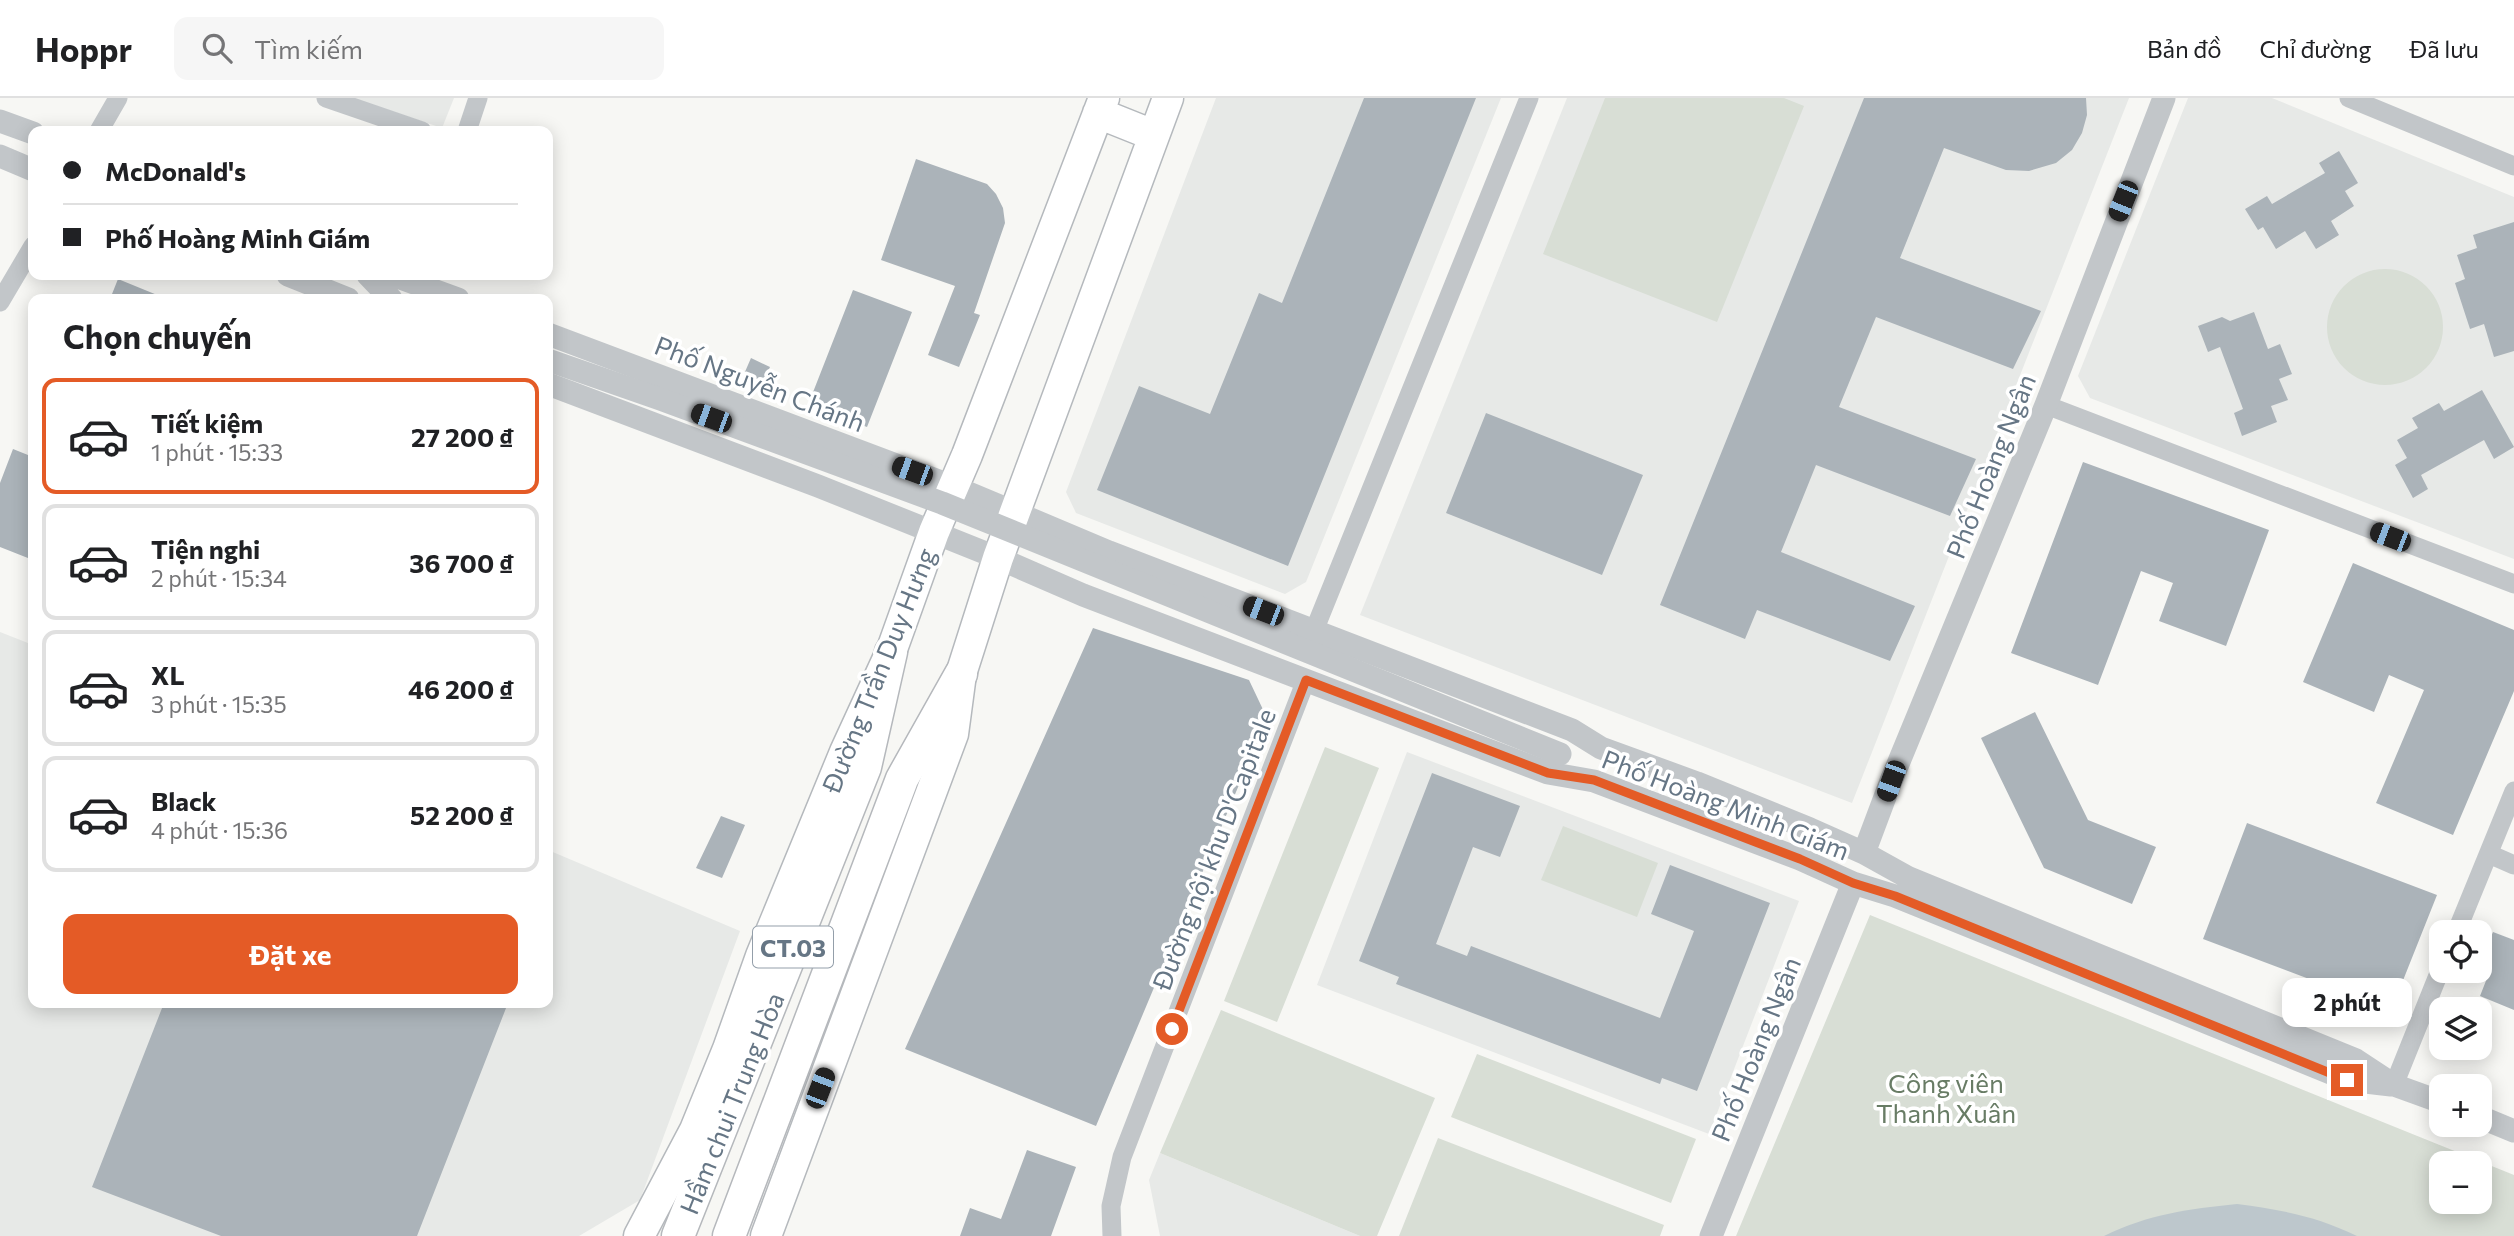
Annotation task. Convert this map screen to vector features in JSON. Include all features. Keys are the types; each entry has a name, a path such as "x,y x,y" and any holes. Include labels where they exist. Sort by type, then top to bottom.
{"highway":[{"name":"Hầm chui Trung Hòa","path":"678,1236 865,767 891,652"},
{"name":"Hầm chui Trung Hòa","path":"729,1236 902,779 961,674"}],"main road":[{"path":"766,1236 953,734 961,674 998,558 1168,98"},
{"path":"1101,106 1153,135"},
{"name":"Đường Trần Duy Hưng","path":"638,1234 695,1130 728,1049 761,956 845,752 891,652 934,532 972,442 1101,106"}],"street":[{"path":"102,126 118,98"},
{"path":"326,98 407,126"},
{"path":"469,126 478,98"},
{"path":"1314,631 1528,98"},
{"name":"Phố Hoàng Ngân","path":"1864,853 2046,405 2164,98"},
{"path":"2348,98 2514,166"},
{"path":"0,121 28,131"},
{"path":"0,156 28,168"},
{"path":"0,302 28,254"},
{"path":"301,280 336,294"},
{"path":"373,280 386,294"},
{"path":"412,280 446,294"},
{"name":"Phố Nguyễn Chánh","path":"553,336 1016,512"},
{"path":"553,362 942,503 1560,754 1594,780"},
{"path":"553,386 934,532"},
{"path":"2046,405 2514,584"},
{"path":"818,486 850,481 857,475 860,467 858,458 849,448"},
{"name":"Phố Hoàng Minh Giám","path":"1016,512 1109,552 1572,730 1601,748 1697,783 1864,853 1909,878 2356,1060 2394,1085 2429,1098"},
{"name":"Phố Hoàng Minh Giám","path":"934,532 1083,595 1548,773 1594,780 1800,859 1853,883 1895,896 2347,1080 2394,1085"},
{"path":"1083,595 1072,582 1068,571 1074,559 1088,553 1109,552"},
{"name":"Đường nội khu D'Capitale","path":"1112,1236 1111,1206 1122,1157 1306,680"},
{"path":"1560,754 1601,748"},
{"path":"2461,920 2514,791"},
{"path":"2489,854 2514,865"},
{"name":"Phố Hoàng Ngân","path":"1711,1236 1853,883"},
{"path":"2394,1085 2435,983"},
{"path":"2492,1122 2514,1130"}],"shaded area":[{"path":"353,98 454,98 443,126"},
{"path":"1216,98 1501,98 1306,582 1285,594 1076,513 1066,492"},
{"path":"1567,98 2129,98 1852,803 1360,615"},
{"path":"2188,98 2272,98 2514,197 2514,559 2090,398 2078,376"},
{"path":"0,632 28,643 28,1008 553,1008 553,852 740,931 640,1200 579,1236 0,1236"},
{"path":"1407,752 1799,901 1709,1134 1317,985"},
{"path":"1160,1153 1360,1236 1160,1236 1149,1180"},
{"path":"2237,1204 2298,1215 2327,1223 2357,1236 2104,1236 2137,1222 2169,1214"}],"green space":[{"path":"1605,98 1784,98 1804,106 1717,322 1543,254"},
{"path":"2385,269 2407,273 2426,286 2439,305 2443,327 2439,349 2426,368 2407,381 2385,385 2363,381 2344,368 2331,349 2327,327 2331,305 2344,286 2363,273"},
{"path":"1325,747 1379,768 1277,1022 1224,1001"},
{"path":"1563,826 1658,863 1637,917 1541,880"},
{"name":"Công viên Thanh Xuân","path":"1870,915 2455,1151 2429,1151 2429,1214 2492,1214 2492,1166 2514,1175 2514,1236 1736,1236"},
{"path":"1221,1010 1435,1098 1377,1236 1360,1236 1160,1153"},
{"path":"1477,1054 1696,1139 1671,1203 1451,1117"},
{"path":"1438,1138 1664,1225 1660,1236 1399,1236"}],"building":[{"path":"1364,98 1476,98 1288,566 1097,490 1139,386 1210,414 1259,293 1282,303"},
{"path":"1864,98 2086,98 2087,115 2082,133 2072,150 2056,163 2029,171 2006,170 1944,148 1900,258 2041,311 2013,369 1876,317 1839,407 1976,459 1950,516 1816,465 1781,552 1915,606 1890,661 1757,610 1745,639 1660,605"},
{"path":"2339,151 2358,183 2345,191 2354,206 2331,221 2339,235 2316,249 2305,231 2276,249 2263,227 2258,230 2245,209 2267,196 2272,204 2325,173 2319,163"},
{"path":"916,159 987,184 1003,208 1005,223 974,313 980,315 959,367 928,355 955,286 881,260"},
{"path":"2514,222 2514,351 2494,357 2484,324 2470,329 2455,283 2465,279 2457,255 2477,248 2473,235"},
{"path":"118,280 120,280 155,294 112,294"},
{"path":"853,290 912,312 867,427 808,405"},
{"path":"2254,312 2268,349 2280,344 2292,374 2279,379 2288,400 2271,406 2277,422 2242,436 2234,413 2243,409 2220,347 2208,352 2198,326 2222,317 2230,321"},
{"path":"751,358 770,367 760,389 741,381"},
{"path":"2482,390 2514,447 2494,459 2484,440 2421,475 2428,489 2413,498 2395,465 2407,458 2397,440 2418,428 2412,418 2439,403 2444,411"},
{"path":"1486,413 1643,475 1602,575 1446,513"},
{"path":"13,449 28,455 28,558 0,547 0,483"},
{"path":"2083,462 2269,530 2226,646 2159,621 2173,583 2141,571 2098,685 2011,653"},
{"path":"2353,563 2514,630 2514,691 2453,835 2376,803 2424,690 2389,675 2374,712 2303,682"},
{"path":"1093,628 1249,680 1267,718 1096,1126 905,1049"},
{"path":"2035,712 2088,820 2156,847 2132,904 2044,868 1981,738"},
{"path":"1432,773 1520,806 1500,857 1473,847 1436,944 1467,956 1471,946 1660,1018 1694,931 1651,914 1670,865 1770,903 1697,1091 1662,1078 1660,1084 1396,984 1399,977 1359,961"},
{"path":"721,816 745,825 722,878 696,868"},
{"path":"2247,823 2437,895 2398,993 2391,990 2389,995 2382,993 2380,998 2373,995 2370,1002 2203,939"},
{"path":"2493,932 2514,940 2514,1010 2492,1001 2492,997 2480,996 2485,983 2492,983"},
{"path":"162,1008 506,1008 417,1236 221,1236 92,1187"},
{"path":"1027,1150 1076,1167 1051,1236 960,1236 970,1208 1001,1219"}],"route":[{"path":"1172,1029 1306,680 1548,773 1594,780 1800,859 1853,883 1895,896 2347,1080"}]}
